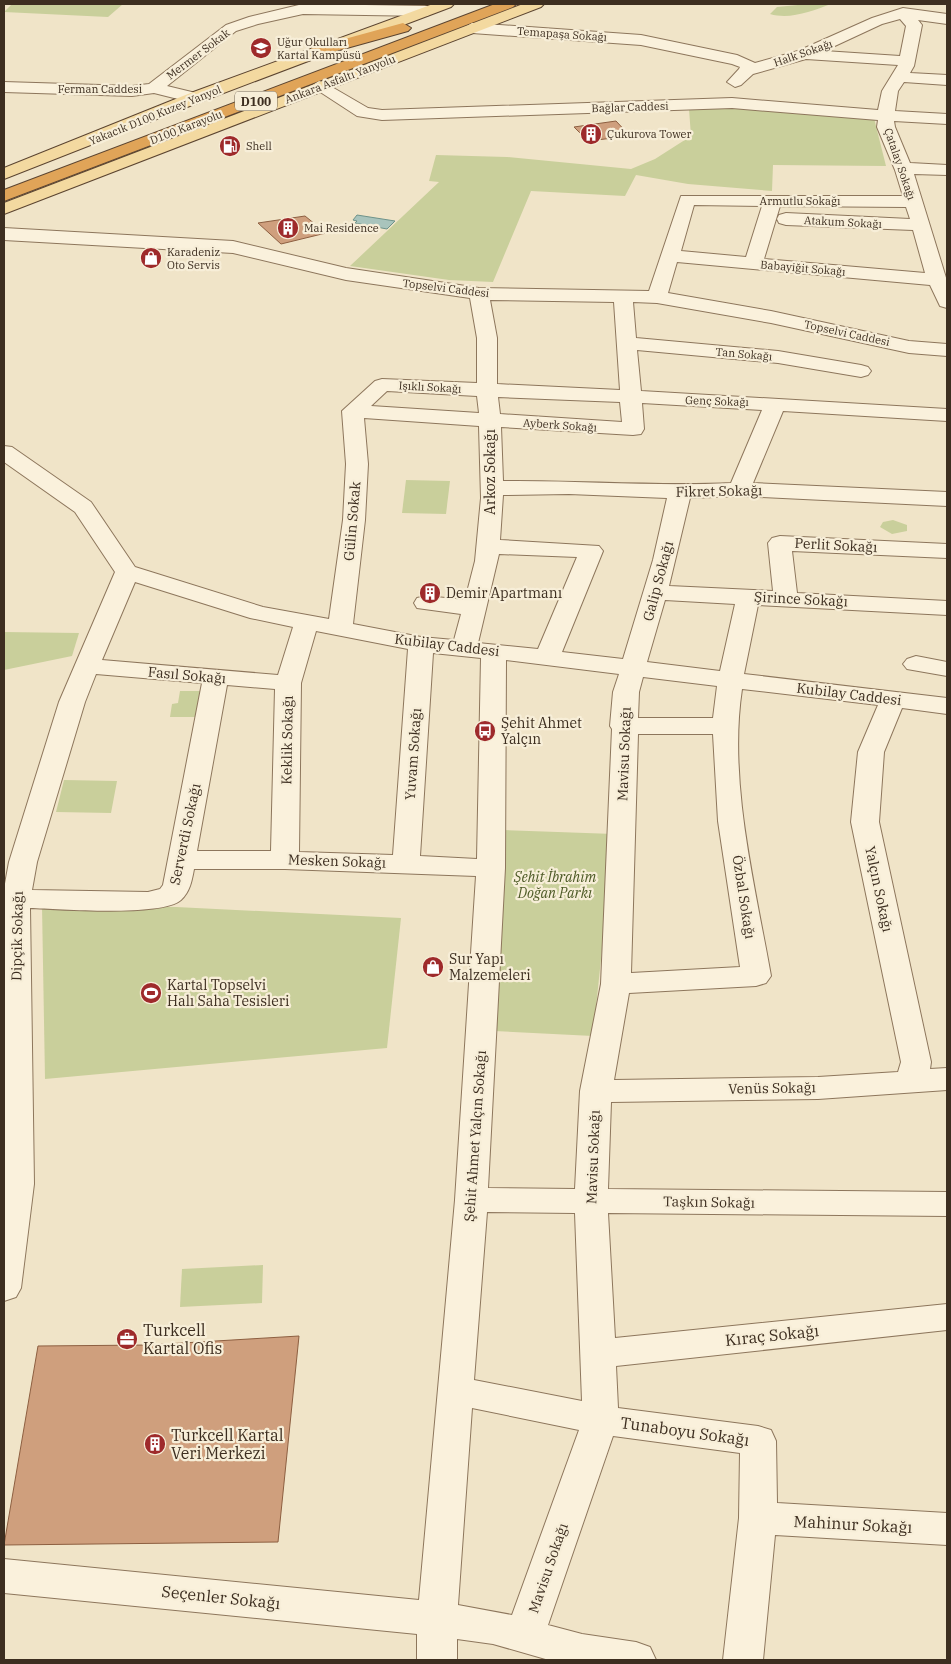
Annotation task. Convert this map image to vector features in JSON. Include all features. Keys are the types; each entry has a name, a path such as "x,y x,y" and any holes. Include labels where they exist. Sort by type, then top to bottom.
{"highway":[{"name":"D100 Karayolu","path":"4,183 407,27 473,4"},
{"name":"D100 Karayolu","path":"4,196 508,4"},
{"path":"318,51 407,27"}],"main road":[{"name":"Yakacık D100 Kuzey Yanyol","path":"4,174 194,98 446,4"},
{"name":"Ankara Asfaltı Yanyolu","path":"4,209 319,86 536,4"}],"street":[{"path":"868,4 877,21"},
{"name":"Mermer Sokak","path":"154,88 231,28 254,20 308,6 427,11"},
{"path":"908,9 947,19"},
{"name":"Halk Sokağı","path":"712,104 747,71 804,54 908,9"},
{"name":"Çatalay Sokağı","path":"908,9 914,25 907,61 901,77 896,80 890,91 886,127 903,168 926,248 947,302"},
{"name":"Temapaşa Sokağı","path":"472,28 652,42 737,60 748,65 747,71"},
{"path":"804,54 907,61"},
{"path":"901,77 947,80"},
{"name":"Bağlar Caddesi","path":"319,86 363,112 382,115 732,103 947,119"},
{"name":"Ferman Caddesi","path":"4,87 132,91 154,88 194,98"},
{"path":"903,168 947,170"},
{"name":"Armutlu Sokağı","path":"669,256 687,200 771,210 913,202"},
{"path":"753,264 771,210"},
{"name":"Atakum Sokağı","path":"771,210 919,225"},
{"name":"Topselvi Caddesi","path":"4,234 233,247 346,274 479,294 657,297 771,317 909,347 947,350"},
{"path":"926,248 947,251"},
{"path":"657,297 669,256"},
{"name":"Babayiğit Sokağı","path":"669,256 937,280"},
{"name":"Arkoz Sokağı","path":"464,648 488,547 491,488 490,421 486,390 487,338 479,294"},
{"name":"Ayberk Sokağı","path":"353,412 633,429 623,296"},
{"path":"861,410 861,371 869,337"},
{"name":"Tan Sokağı","path":"626,344 778,357 861,371"},
{"name":"Işıklı Sokağı","path":"353,412 382,385 486,390"},
{"name":"Genç Sokağı","path":"486,390 775,404 947,415"},
{"path":"739,489 775,404"},
{"name":"Gülin Sokak","path":"340,630 354,520 357,464 353,412"},
{"path":"4,452 83,507 127,572"},
{"name":"Fikret Sokağı","path":"491,488 569,487 680,492 739,489 947,499"},
{"name":"Galip Sokağı","path":"632,668 665,560 680,492"},
{"name":"Perlit Sokağı","path":"786,598 780,543 947,551"},
{"path":"488,547 591,551 547,658"},
{"name":"Kubilay Caddesi","path":"127,572 259,613 306,624 422,644 732,679 947,706"},
{"name":"Dipçik Sokağı","path":"4,1288 9,1205 18,1184 16,899 13,862 72,702 127,572"},
{"name":"Şirince Sokağı","path":"654,592 947,608"},
{"name":"Özbal Sokağı","path":"616,984 756,976 730,810 726,726 732,679 748,597"},
{"path":"426,603 475,608"},
{"name":"Keklik Sokağı","path":"285,860 288,683 306,624"},
{"name":"Yuvam Sokağı","path":"406,864 422,644"},
{"name":"Şehit Ahmet Yalçın Sokağı","path":"437,1660 437,1619 471,1200 491,868 494,651"},
{"path":"916,664 947,669"},
{"name":"Fasıl Sokağı","path":"87,666 288,683"},
{"name":"Mavisu Sokağı","path":"524,1636 601,1420 591,1200 596,1091 616,984 623,726 626,692 632,668"},
{"name":"Serverdi Sokağı","path":"16,899 159,899 170,895 177,886 216,678"},
{"name":"Yalçın Sokağı","path":"893,700 871,752 865,822 916,1062 910,1081"},
{"path":"623,726 726,726"},
{"name":"Mesken Sokağı","path":"182,860 285,860 491,868"},
{"name":"Venüs Sokağı","path":"596,1091 818,1088 947,1079"},
{"name":"Taşkın Sokağı","path":"471,1200 947,1204"},
{"name":"Kıraç Sokağı","path":"598,1354 947,1317"},
{"name":"Tunaboyu Sokağı","path":"455,1390 601,1420 758,1441 758,1518 742,1660"},
{"name":"Mahinur Sokağı","path":"758,1518 947,1529"},
{"name":"Seçenler Sokağı","path":"4,1576 437,1619 493,1628 584,1656 636,1660"}],"green space":[{"path":"12,4 123,4 108,17 4,12"},
{"path":"831,4 809,12 793,15 778,16 770,14 777,7"},
{"path":"731,108 874,118 886,166 773,165 772,191 688,184 636,175 625,196 531,191 493,282 449,280 350,266 439,182 429,181 436,155 507,157 631,169 655,159 691,136 689,109"},
{"path":"406,480 450,481 446,514 402,513"},
{"path":"893,520 907,525 907,531 892,534 880,527 883,522"},
{"path":"4,632 79,633 72,656 4,670"},
{"path":"180,691 200,691 195,717 170,717 172,704 178,703"},
{"path":"64,780 117,781 111,813 56,812"},
{"name":"Şehit İbrahim Doğan Parkı","path":"503,830 614,834 593,1036 494,1031"},
{"path":"42,906 176,907 401,918 387,1048 45,1079"},
{"path":"263,1265 262,1303 180,1307 182,1269"}],"water":[{"path":"357,215 395,221 387,229 355,223 357,221 353,220"}],"building":[{"name":"Çukurova Tower","path":"616,121 630,136 588,141 574,127"},
{"name":"Mai Residence","path":"305,216 326,233 281,244 258,223"},
{"name":"Turkcell Kartal Veri Merkezi","path":"299,1336 278,1542 4,1545 38,1346 149,1345"}],"place":[{"name":"Uğur Okulları Kartal Kampüsü","path":"261,48"},
{"name":"Çukurova Tower","path":"591,134"},
{"name":"Shell","path":"230,146"},
{"name":"Mai Residence","path":"288,228"},
{"name":"Karadeniz Oto Servis","path":"151,258"},
{"name":"Demir Apartmanı","path":"430,593"},
{"name":"Şehit Ahmet Yalçın","path":"485,731"},
{"name":"Sur Yapı Malzemeleri","path":"433,967"},
{"name":"Kartal Topselvi Halı Saha Tesisleri","path":"151,993"},
{"name":"Turkcell Kartal Ofis","path":"127,1339"},
{"name":"Turkcell Kartal Veri Merkezi","path":"155,1444"}]}
